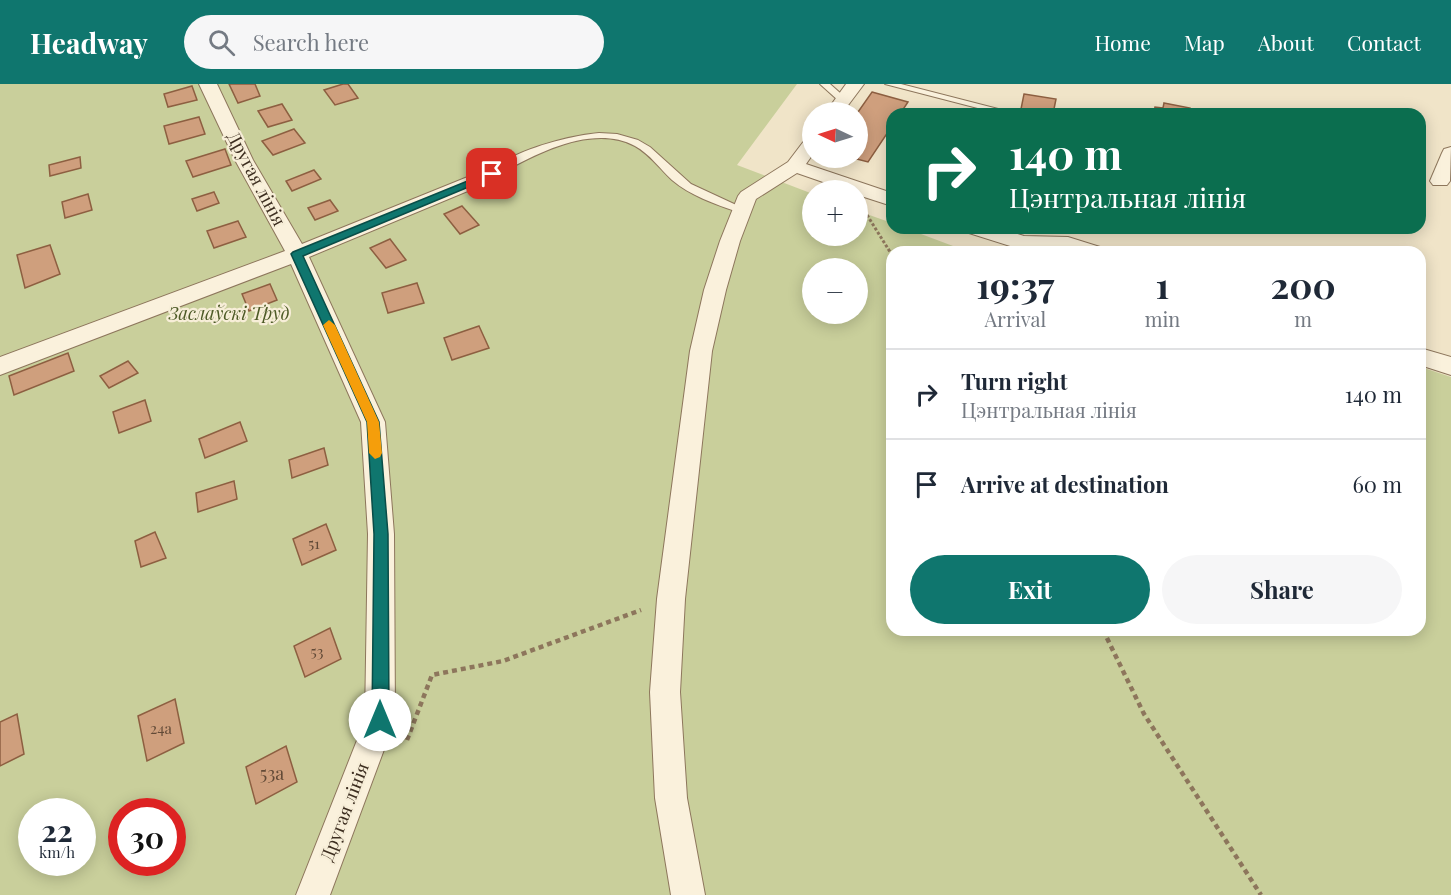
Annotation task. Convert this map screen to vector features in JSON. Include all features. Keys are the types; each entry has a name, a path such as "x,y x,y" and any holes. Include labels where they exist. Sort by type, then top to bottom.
{"street":[{"name":"Другая лінія","path":"208,84 244,160 297,254 373,422 381,534 380,720 313,895"},
{"path":"842,102 855,84"},
{"path":"1440,181 1451,153"},
{"path":"688,895 670,787 665,692 671,599 701,351 715,290 748,196 795,166 802,156"},
{"path":"795,166 886,198"},
{"path":"0,366 297,254 492,174"},
{"path":"995,234 1023,243 1074,246"},
{"path":"1426,358 1451,366"}],"lane":[{"path":"825,84 836,102"},
{"path":"890,84 989,108"},
{"path":"492,174 534,150 576,138 615,136 636,142 681,183 710,198 742,210"}],"path":[{"path":"868,216 886,246"},
{"path":"402,752 432,675 503,661 671,599"},
{"path":"1106,636 1144,714 1261,895"}],"green space":[{"name":"Заслаўскі Труд","path":"0,84 797,84 737,165 802,190 802,246 868,246 868,215 886,221 886,234 921,234 953,246 886,246 886,636 1426,636 1426,369 1451,377 1451,895 0,895"}],"building":[{"path":"229,84 255,84 260,96 238,103"},
{"path":"348,84 358,98 335,105 324,90"},
{"path":"192,86 197,100 168,107 164,94"},
{"path":"872,92 908,102 904,108 886,108 886,135 868,162 868,102 865,102"},
{"path":"1024,94 1056,99 1054,108 1021,108"},
{"path":"1164,103 1190,108 1163,108"},
{"path":"282,104 292,120 268,127 258,111"},
{"path":"199,117 205,134 169,144 164,126"},
{"path":"294,129 305,143 273,155 262,141"},
{"path":"225,149 231,165 193,177 186,161"},
{"path":"80,157 81,168 50,176 49,165"},
{"path":"314,170 321,179 292,191 286,181"},
{"path":"214,192 219,203 197,211 192,199"},
{"path":"88,194 92,210 65,218 62,202"},
{"path":"330,200 338,211 315,220 308,208"},
{"path":"462,206 479,225 460,234 444,214"},
{"path":"238,221 246,237 214,248 207,231"},
{"path":"390,239 406,260 386,268 370,248"},
{"path":"50,245 60,274 25,288 17,255"},
{"path":"417,283 424,303 388,313 382,293"},
{"path":"270,284 277,300 249,311 242,294"},
{"path":"479,326 489,348 452,360 444,338"},
{"path":"68,353 74,371 14,395 9,376"},
{"path":"128,361 138,373 109,388 100,376"},
{"path":"145,400 151,421 119,433 113,412"},
{"path":"240,422 247,441 205,458 199,439"},
{"path":"324,448 328,465 292,478 289,460"},
{"path":"234,481 237,499 198,512 196,493"},
{"path":"326,524 336,550 302,565 293,539"},
{"path":"155,532 166,558 141,567 135,541"},
{"path":"330,628 341,659 305,677 294,646"},
{"path":"175,699 184,743 147,761 138,716"},
{"path":"17,714 24,754 0,766 0,722"},
{"path":"286,746 297,782 256,804 246,767"}],"slow traffic":[{"path":"329,325 373,422 375,453"}],"route":[{"path":"380,720 381,534 373,422 297,254 492,174"}]}
